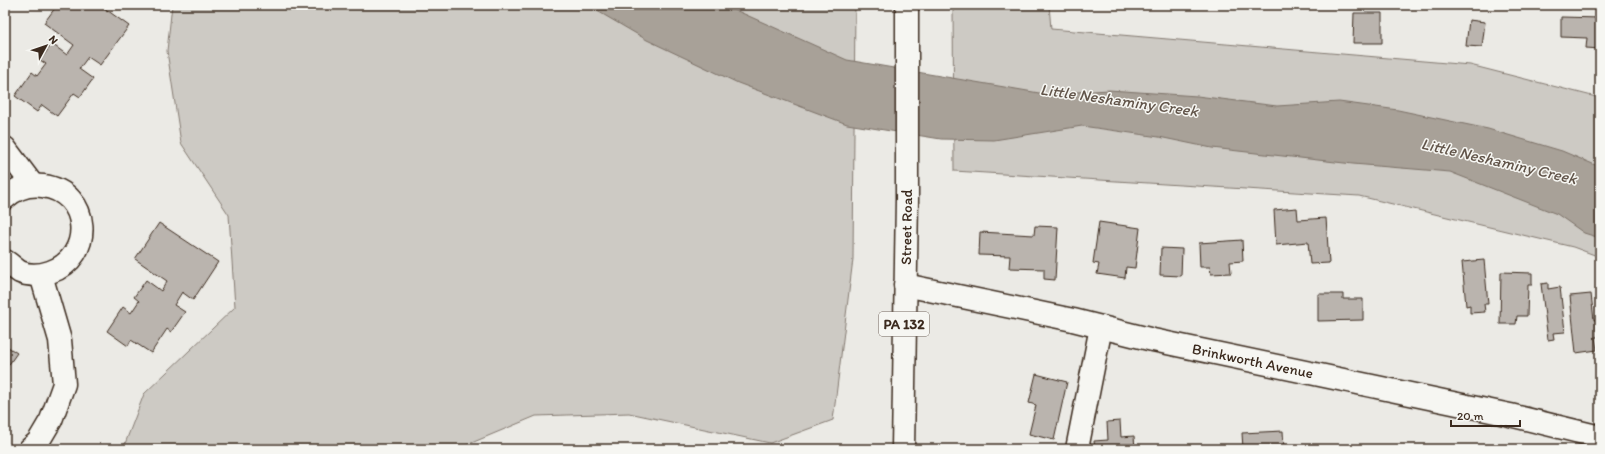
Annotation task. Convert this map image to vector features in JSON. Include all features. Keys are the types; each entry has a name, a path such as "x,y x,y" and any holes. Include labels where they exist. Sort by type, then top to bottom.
{"street":[{"name":"Street Road","path":"903,449 907,199 907,9"},
{"path":"5,148 32,184"},
{"path":"5,198 13,190 32,184 52,187 70,198 80,215 82,229 82,236 75,254 60,268 41,275 21,272 5,261"},
{"path":"30,449 38,442 51,420 64,384 60,340 41,275"},
{"name":"Brinkworth Avenue","path":"905,285 1101,327 1153,340 1510,416 1600,437"},
{"path":"1077,449 1101,327"}],"shaded area":[{"path":"172,5 855,5 853,259 833,420 770,443 629,413 536,416 457,449 123,449 144,394 235,307 229,215 181,143 167,51"},
{"path":"953,5 1049,5 1051,29 1470,65 1600,98 1600,257 1573,247 1359,196 954,171"}],"water":[{"name":"Little Neshaminy Creek","path":"587,5 724,5 847,60 1045,94 1109,90 1197,96 1277,106 1339,102 1398,110 1488,129 1562,151 1600,167 1600,238 1584,233 1557,214 1450,172 1353,164 1212,148 1159,137 1082,126 994,140 941,139 847,124 738,83 647,40"}],"building":[{"path":"51,5 100,5 129,26 100,65 88,57 79,69 93,79 80,97 74,93 57,116 42,105 37,112 15,96 32,72 37,76 46,64 40,60 52,44 67,55 74,45 44,23 55,8"},
{"path":"1354,13 1382,13 1382,43 1353,43"},
{"path":"1561,17 1600,18 1600,49 1586,48 1587,38 1561,37"},
{"path":"1469,20 1485,22 1482,47 1466,46"},
{"path":"1297,208 1298,220 1326,218 1329,263 1310,264 1308,242 1276,245 1274,210"},
{"path":"1099,222 1140,228 1135,268 1126,267 1125,278 1097,274 1099,264 1093,263"},
{"path":"159,223 218,262 193,300 182,292 174,305 185,312 171,332 167,329 151,353 131,340 128,346 107,331 123,307 131,313 139,301 134,297 146,280 161,291 167,281 135,259"},
{"path":"1035,226 1058,227 1055,280 1044,279 1044,269 1009,268 1010,256 979,255 980,232 1034,235"},
{"path":"1242,240 1243,261 1230,262 1231,273 1211,274 1210,267 1200,267 1199,243"},
{"path":"1161,248 1182,249 1181,276 1160,275"},
{"path":"1484,260 1488,304 1484,304 1485,312 1470,313 1470,305 1466,306 1462,262"},
{"path":"1501,272 1532,273 1532,285 1528,285 1527,316 1517,316 1516,324 1500,324"},
{"path":"1548,283 1548,289 1560,287 1565,332 1553,333 1554,339 1548,340 1541,284"},
{"path":"1318,294 1343,294 1343,299 1363,299 1363,320 1318,321"},
{"path":"1591,294 1594,320 1600,319 1600,337 1595,337 1597,350 1576,353 1570,296"},
{"path":"5,345 17,353 5,370"},
{"path":"1036,374 1067,382 1054,440 1029,434 1036,405 1029,403"},
{"path":"1120,421 1121,437 1134,436 1135,449 1095,449 1094,441 1108,440 1107,422"},
{"path":"1283,431 1284,449 1243,449 1242,433"},
{"path":"1364,448 1364,449 1337,449"}]}
